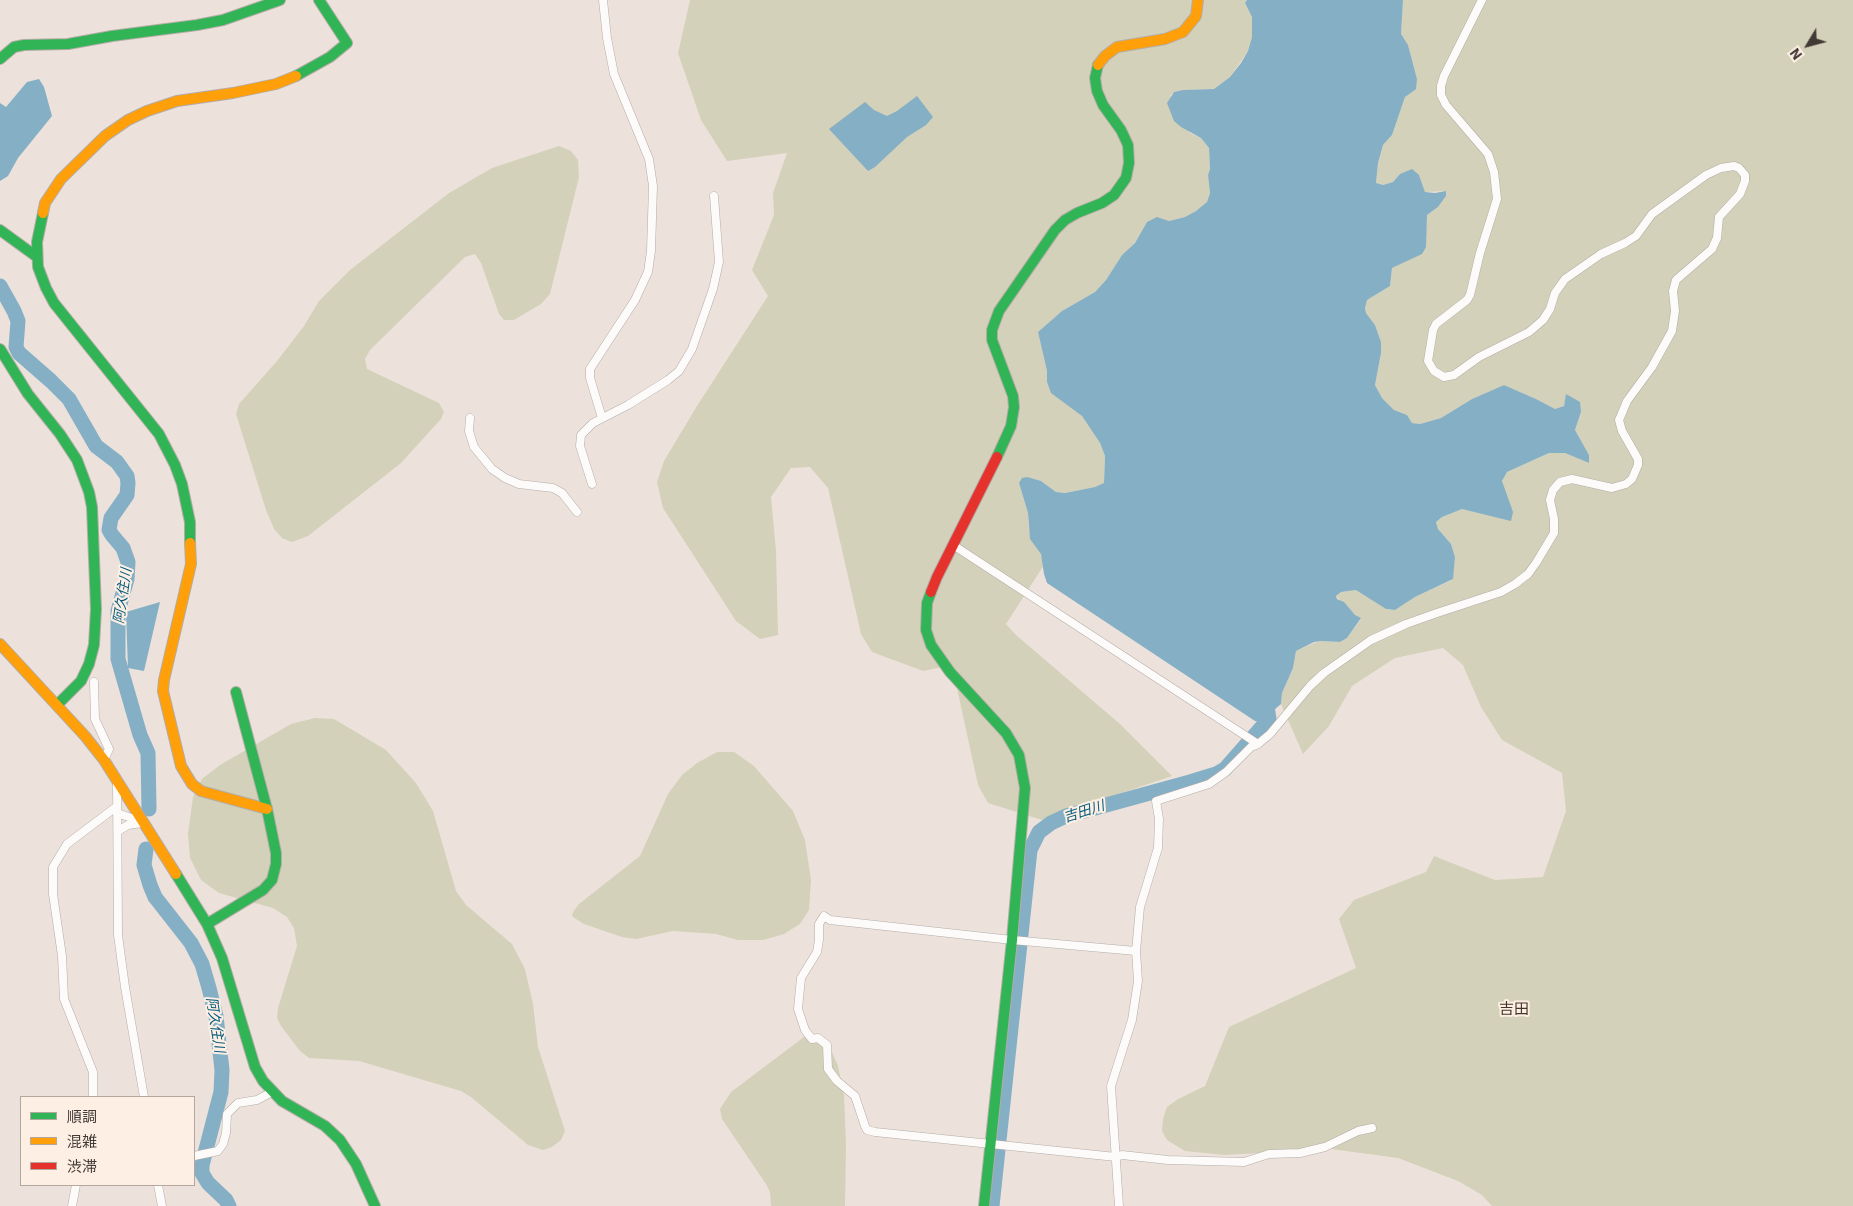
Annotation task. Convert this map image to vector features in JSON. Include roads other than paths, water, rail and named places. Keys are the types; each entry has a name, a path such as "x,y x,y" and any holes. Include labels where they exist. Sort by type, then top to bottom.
{"street":[{"path":"0,59 7,51 19,46 68,44 112,36 197,25 241,15 280,0"},
{"path":"267,809 201,791 192,784 181,766 163,691 191,564 190,522 182,484 175,465 159,434 54,302 41,276 37,257 38,231 46,203 56,186 77,162 105,136 128,120 147,111 177,101 233,93 276,84 301,74 347,43 320,0"},
{"path":"602,418 590,378 590,369 634,300 648,272 653,186 649,160 614,74 607,38 603,0"},
{"path":"984,1206 1012,940 1025,788 1019,755 1006,733 937,655 931,645 926,630 925,611 930,593 1004,444 1011,426 1014,407 1013,396 992,340 994,321 1055,230 1077,213 1102,203 1114,195 1126,178 1129,163 1128,145 1121,130 1096,92 1095,78 1098,65 1105,56 1117,47 1165,39 1183,32 1190,26 1196,16 1198,0"},
{"path":"1119,1206 1111,1086 1132,1020 1138,981 1136,951 1140,907 1158,848 1159,818 1156,801 1209,784 1226,772 1251,747 1270,734 1310,686 1324,673 1371,640 1406,624 1501,592 1528,574 1554,533 1554,519 1550,500 1553,490 1560,482 1572,479 1612,488 1626,484 1632,479 1638,465 1638,459 1622,431 1619,420 1627,401 1652,368 1672,330 1675,311 1673,291 1676,280 1716,244 1719,217 1740,194 1745,181 1743,171 1734,166 1721,168 1706,175 1652,214 1636,236 1601,254 1565,279 1543,320 1529,332 1478,357 1454,375 1444,377 1434,371 1428,361 1433,330 1436,324 1467,300 1470,295 1480,253 1497,199 1494,172 1488,154 1446,104 1441,95 1444,76 1482,0"},
{"path":"592,484 580,446 580,435 593,423 628,405 668,380 679,371 692,349 713,289 719,262 714,196"},
{"path":"0,230 37,257"},
{"path":"0,349 28,394 73,452 82,471 92,508 96,609 94,645 89,664 81,681 57,705"},
{"path":"470,418 469,431 474,447 492,469 505,478 519,484 553,488 562,493 577,512"},
{"path":"953,546 1258,744"},
{"path":"0,644 57,705 104,760 207,924 222,958 255,1067 263,1081 282,1101 324,1126 340,1140 356,1164 375,1206"},
{"path":"94,682 95,719 109,749 104,760"},
{"path":"207,924 264,890 272,880 276,864 276,853 267,809 236,692"},
{"path":"117,778 118,935 144,1096"},
{"path":"117,810 144,822"},
{"path":"93,1096 93,1072 64,999 62,956 53,894 53,867 67,844 117,810"},
{"path":"118,831 128,825 144,822"},
{"path":"1136,951 1012,940 830,920 824,916 819,924 817,952 803,972 798,1009 805,1030 812,1039 818,1038 827,1045 828,1069 855,1096 867,1130 875,1132 1116,1157 1244,1162 1269,1154 1300,1152 1326,1147 1358,1131 1372,1128"},
{"path":"195,1156 218,1151 223,1144 226,1133 227,1114 238,1103 257,1100 272,1092"},
{"path":"72,1206 76,1186"},
{"path":"158,1186 162,1206"}],"water":[{"path":"1247,0 1403,0 1401,34 1408,45 1417,79 1416,89 1405,97 1392,135 1383,145 1378,163 1376,183 1383,185 1393,182 1400,174 1412,169 1419,175 1425,192 1446,191 1446,196 1438,207 1427,215 1426,247 1422,254 1392,268 1390,286 1367,300 1366,313 1375,325 1381,342 1381,353 1375,385 1382,398 1394,410 1407,415 1412,423 1420,424 1441,418 1472,399 1504,385 1555,409 1564,406 1566,394 1580,402 1581,412 1575,430 1589,455 1589,463 1565,453 1549,453 1507,472 1502,481 1513,512 1511,521 1462,509 1442,517 1436,522 1438,529 1451,544 1455,557 1453,579 1415,597 1395,610 1386,609 1356,590 1341,592 1336,596 1355,615 1361,618 1347,638 1340,642 1314,642 1296,651 1293,668 1282,693 1281,704 1260,722 1255,721 1047,583 1041,554 1030,539 1028,513 1019,483 1022,478 1027,477 1041,481 1056,492 1065,493 1095,487 1104,483 1105,456 1100,443 1082,416 1051,393 1047,382 1047,371 1038,332 1062,311 1095,292 1106,280 1122,255 1135,243 1147,222 1157,217 1169,221 1185,217 1207,202 1210,193 1208,175 1210,169 1209,148 1201,138 1174,121 1167,103 1174,92 1214,89 1230,77 1241,63 1248,51 1252,37 1252,17 1245,3"},
{"path":"39,79 44,87 52,116 18,158 8,176 0,181 0,103 6,107 27,82"},
{"path":"917,96 933,117 926,125 907,137 875,167 868,171 829,129 865,102 874,110 887,116"},
{"path":"160,602 144,671 128,668 126,612"}],"waterway":[{"name":"阿久住川","path":"0,286 18,321 16,347 19,353 69,399 96,446 117,462 127,476 127,495 111,518 109,530 123,548 128,562 127,579 118,611 118,659 140,735 148,753 149,809"},
{"name":"吉田川","path":"992,1206 1030,850 1039,832 1051,823 1066,816 1190,782 1216,774 1225,769 1269,719 1265,694"},
{"name":"阿久住川","path":"146,849 144,865 155,897 191,943 202,964 216,1016 222,1070 221,1092 202,1165 202,1173 208,1183 226,1200 229,1206"}],"district":[{"name":"吉田","path":"1514,1010"}]}
